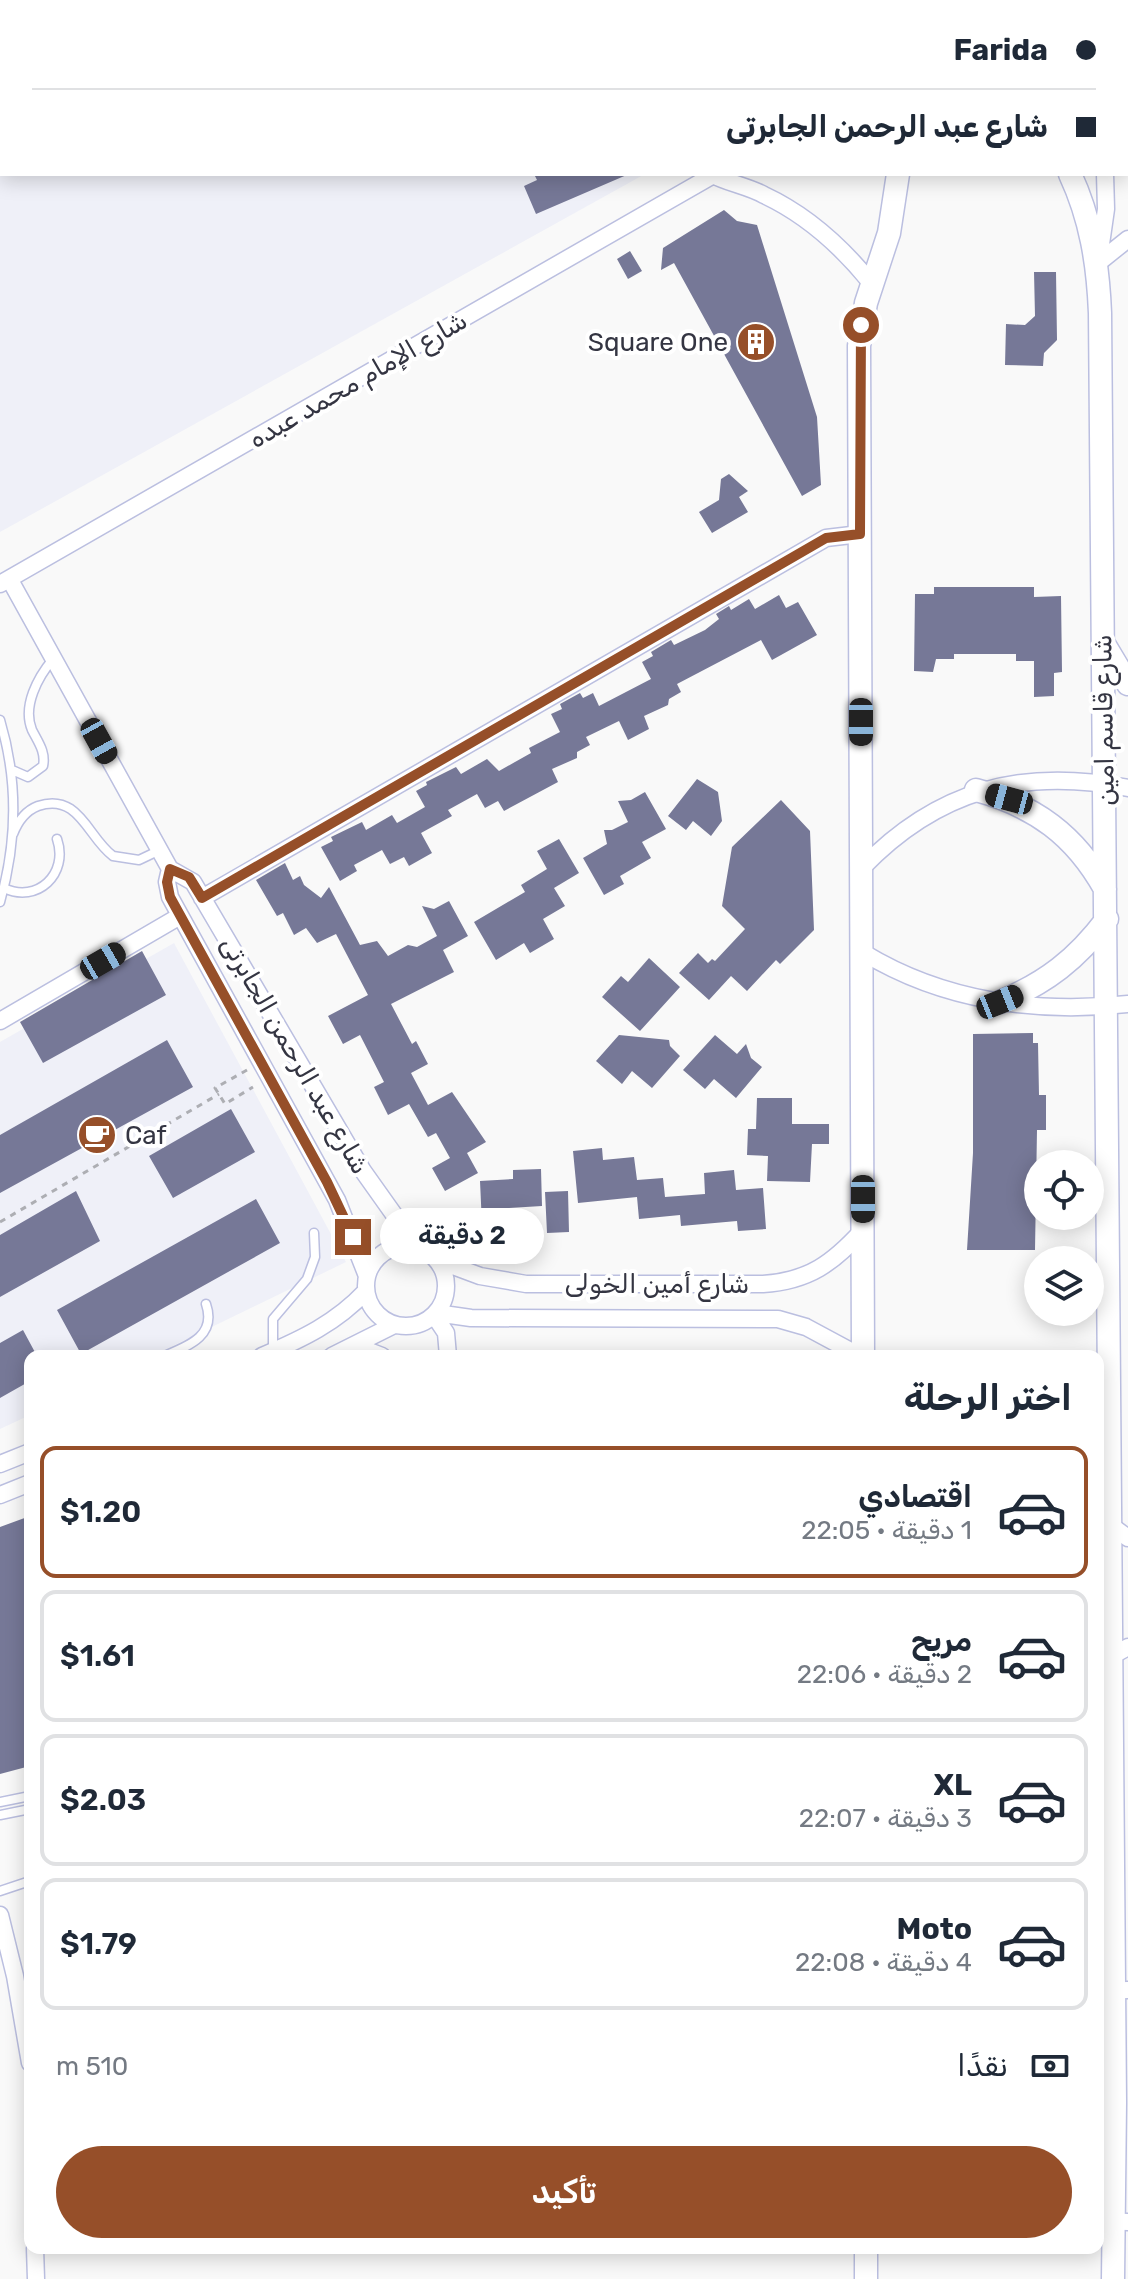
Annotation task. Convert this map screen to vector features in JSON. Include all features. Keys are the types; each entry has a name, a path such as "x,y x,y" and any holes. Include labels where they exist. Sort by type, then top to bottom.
{"main road":[{"path":"861,1350 864,953 859,346 871,283 889,233 898,176"},
{"name":"شارع قاسم امين","path":"1071,176 1092,232 1098,263 1107,919 1118,1006 1109,1524 1119,1652 1113,1990 1113,2279"},
{"path":"1103,642 1128,684"},
{"path":"976,790 1020,804 1068,836 1090,863 1107,893"},
{"path":"1000,1002 1032,989 1061,970 1086,946 1107,919"},
{"path":"1104,2084 1115,2109 1104,2132"},
{"path":"866,2254 866,2279"}],"street":[{"name":"شارع الإمام محمد عبده","path":"5,582 711,176"},
{"path":"716,176 765,195 801,216 834,242 871,283"},
{"path":"1098,263 1106,209 1105,176"},
{"path":"1098,263 1128,239"},
{"path":"202,898 826,538 860,534"},
{"name":"شارع عبد الرحمن الجابرتى","path":"5,582 54,659 170,869 168,890 180,916 337,1200 366,1283"},
{"path":"862,868 914,821 976,790 1021,783 1105,783 1128,788"},
{"name":"شارع عبد الرحمن الجابرتى","path":"170,869 189,877 363,1171 417,1247"},
{"path":"0,1021 180,916"},
{"path":"864,953 929,987 1000,1002 1118,1006"},
{"name":"شارع أمين الخولى","path":"437,1260 480,1276 526,1284 778,1283 817,1272 863,1230"},
{"path":"275,1350 329,1323 366,1283 382,1253 399,1246 417,1247 437,1260 446,1286 435,1314 419,1324 394,1325 346,1350"},
{"path":"366,1283 375,1312 394,1325"},
{"path":"435,1314 446,1333 447,1350"},
{"name":"شارع أمين الخولى","path":"435,1314 471,1318 778,1319 806,1327 850,1350"},
{"path":"356,1346 366,1350"},
{"path":"0,1464 24,1454"},
{"path":"0,1495 24,1485"},
{"path":"1109,1524 1128,1538"},
{"path":"0,1915 24,2013"},
{"path":"35,2254 36,2279"}],"lane":[{"path":"11,770 28,777 43,766 44,753 30,724 29,712 36,683 54,659"},
{"path":"0,720 11,770 13,834 0,902"},
{"path":"13,834 27,812 52,804 77,812 113,856 139,860 160,850"},
{"path":"4,888 27,893 48,883 60,862 57,839"},
{"path":"268,1350 273,1319 307,1279 315,1257 314,1233"},
{"path":"176,1350 200,1338 208,1325 206,1304"},
{"path":"0,1802 24,1797"},
{"path":"0,1815 24,1810"},
{"path":"0,1891 24,1883"}],"path":[{"path":"248,1090 225,1104 215,1088 261,1062"},
{"path":"0,1222 219,1094"}],"shaded area":[{"path":"0,176 641,176 0,532"},
{"path":"174,943 346,1262 164,1350 24,1350 24,1418 0,1429 0,1042"}],"building":[{"path":"535,176 624,176 536,214 524,186 537,180"},
{"name":"Square One","path":"724,210 737,221 757,225 817,417 821,485 802,496 674,263 661,270 663,248"},
{"path":"630,251 642,271 628,279 617,259"},
{"path":"1034,272 1056,272 1057,340 1044,353 1043,366 1005,365 1006,324 1025,325 1035,316"},
{"path":"729,474 748,491 739,497 748,512 712,533 699,512 719,500 721,479"},
{"path":"934,587 1034,587 1034,597 1061,596 1062,672 1054,673 1054,696 1034,697 1034,661 1016,661 1016,654 954,654 954,659 936,659 933,672 914,671 915,594 934,594"},
{"path":"779,595 786,608 798,602 817,635 772,660 761,640 677,684 681,692 669,699 668,705 644,716 649,729 628,740 619,721 586,737 590,745 577,752 577,758 552,769 558,782 504,811 498,801 485,808 477,794 448,810 452,816 421,833 432,853 409,866 404,857 390,864 382,850 354,865 357,871 340,881 321,847 333,841 331,837 362,822 366,830 392,815 397,823 425,807 416,791 427,785 426,782 456,767 461,774 487,759 499,771 531,753 529,748 560,732 551,714 562,709 560,704 580,693 583,698 593,693 599,706 651,679 642,662 653,656 651,652 671,640 674,645 705,630 719,619 716,614 729,606 731,610 749,599 755,609"},
{"path":"697,779 718,792 722,821 711,836 693,821 686,830 668,816"},
{"path":"645,792 666,829 642,842 651,858 620,876 624,884 604,895 583,858 607,844 604,830 612,830 628,822 618,801 631,800"},
{"path":"781,800 810,831 814,930 780,964 776,960 747,991 731,976 709,1000 679,973 698,953 708,963 712,959 715,961 745,929 722,906 732,847"},
{"path":"559,839 579,873 554,888 565,906 543,919 554,939 530,953 524,943 496,960 474,922 525,892 521,885 547,869 537,851"},
{"path":"285,863 293,880 300,876 304,885 321,898 329,887 360,945 377,941 388,956 408,945 417,947 437,936 422,906 434,909 449,901 468,936 443,950 454,972 391,1004 412,1044 416,1041 428,1064 411,1073 428,1105 452,1092 486,1142 467,1153 478,1173 445,1191 432,1168 450,1158 436,1133 428,1137 409,1104 388,1115 374,1087 384,1082 360,1035 343,1044 328,1016 368,995 336,934 317,943 306,928 294,935 283,913 277,916 256,880"},
{"path":"142,951 166,995 43,1063 20,1022"},
{"path":"649,958 680,987 640,1031 602,997 621,976 628,982"},
{"path":"1033,1033 1033,1043 1038,1043 1039,1095 1046,1095 1046,1130 1037,1130 1037,1150 1024,1150 1024,1230 1035,1230 1035,1246 1024,1246 1024,1250 967,1250 973,1153 973,1034"},
{"path":"619,1035 669,1040 670,1046 680,1056 652,1088 632,1071 622,1084 596,1061"},
{"path":"715,1035 737,1054 746,1044 751,1058 762,1067 736,1098 714,1079 705,1089 683,1070"},
{"path":"167,1040 193,1087 0,1193 0,1135"},
{"path":"757,1098 792,1098 792,1124 829,1124 829,1144 812,1144 810,1182 767,1181 768,1156 747,1155 748,1129 756,1129"},
{"path":"231,1109 255,1152 173,1198 149,1156"},
{"path":"602,1148 603,1160 634,1157 637,1180 663,1178 665,1197 705,1194 704,1173 734,1170 736,1190 763,1188 766,1229 738,1231 737,1221 681,1226 680,1215 639,1219 637,1197 578,1203 573,1151"},
{"path":"541,1169 542,1206 509,1208 510,1224 482,1225 480,1181 513,1179 513,1170"},
{"path":"76,1191 100,1241 0,1297 0,1235"},
{"path":"568,1191 569,1232 547,1233 545,1192"},
{"path":"256,1199 280,1243 88,1350 79,1350 57,1310"},
{"path":"23,1330 34,1350 24,1350 24,1384 0,1398 0,1343"},
{"path":"24,1518 24,1768 0,1774 0,1527"}],"place":[{"name":"Square One","path":"756,342"},
{"name":"Caf","path":"97,1135"}],"route":[{"path":"353,1237 337,1200 170,897 167,882 170,869 189,877 202,898 826,538 842,533 860,534 861,325"}]}
